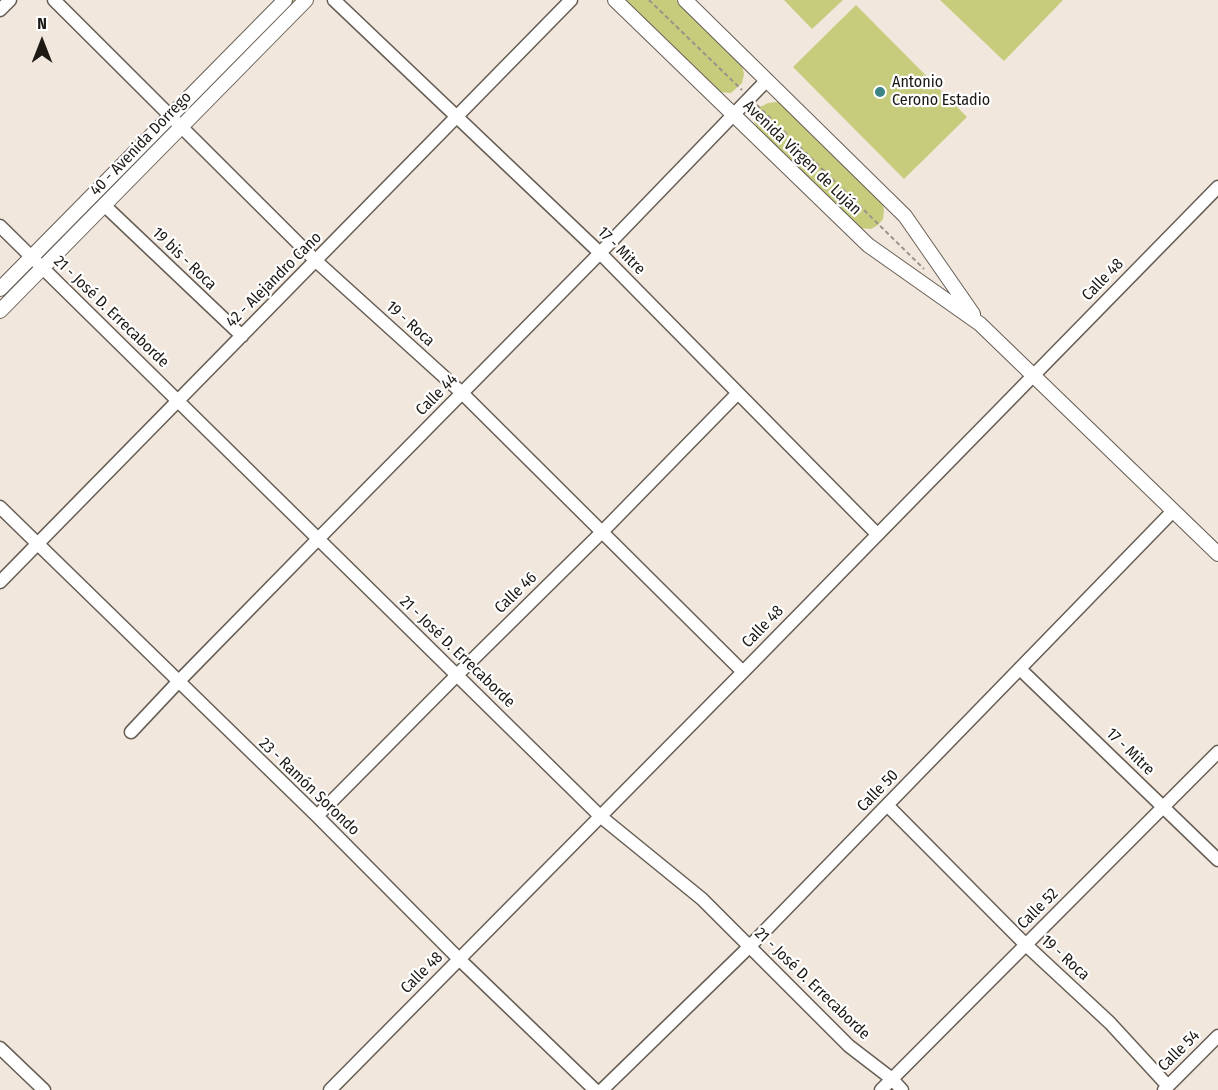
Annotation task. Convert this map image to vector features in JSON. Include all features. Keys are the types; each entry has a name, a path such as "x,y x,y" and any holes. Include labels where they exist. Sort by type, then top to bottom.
{"street":[{"path":"0,10 10,0"},
{"name":"19 - Roca","path":"54,0 316,261 462,393 742,672"},
{"name":"40 - Avenida Dorrego","path":"0,289 285,0"},
{"name":"40 - Avenida Dorrego","path":"0,311 306,0"},
{"name":"17 - Mitre","path":"334,0 600,253 877,534"},
{"name":"42 - Alejandro Cano","path":"0,582 571,0"},
{"name":"Avenida Virgen de Luján","path":"615,0 868,245 980,324 1218,554"},
{"name":"Avenida Virgen de Luján","path":"685,0 905,216 980,324"},
{"name":"Calle 44","path":"131,732 767,80"},
{"name":"Calle 48","path":"330,1090 1218,187"},
{"name":"19 bis - Roca","path":"104,205 242,336"},
{"name":"21 - José D. Errecaborde","path":"0,226 600,816 702,899 849,1046 892,1078 902,1090"},
{"name":"Calle 46","path":"317,816 738,393"},
{"name":"23 - Ramón Sorondo","path":"0,507 595,1090"},
{"name":"Calle 50","path":"602,1090 750,946 1173,511"},
{"name":"17 - Mitre","path":"1020,669 1218,860"},
{"name":"Calle 52","path":"881,1090 1218,752"},
{"name":"19 - Roca","path":"887,805 1026,945 1110,1023 1166,1088"},
{"name":"Calle 54","path":"1166,1088 1218,1036"},
{"path":"0,1048 44,1090"}],"path":[{"path":"649,0 930,274"}],"green space":[{"path":"293,0 297,0 192,109 190,106"},
{"path":"624,0 676,0 742,65 744,74 742,83 731,93 718,92"},
{"path":"784,0 843,0 812,29"},
{"path":"940,0 1063,0 1004,61"},
{"name":"Antonio Cerono Estadio","path":"856,5 967,117 904,179 793,67"},
{"path":"776,102 785,104 882,201 883,219 878,225 871,229 858,228 759,131 754,122 755,115 760,107"},
{"path":"160,135 162,137 53,250 51,248"}],"place":[{"name":"Antonio Cerono Estadio","path":"880,92"}]}
